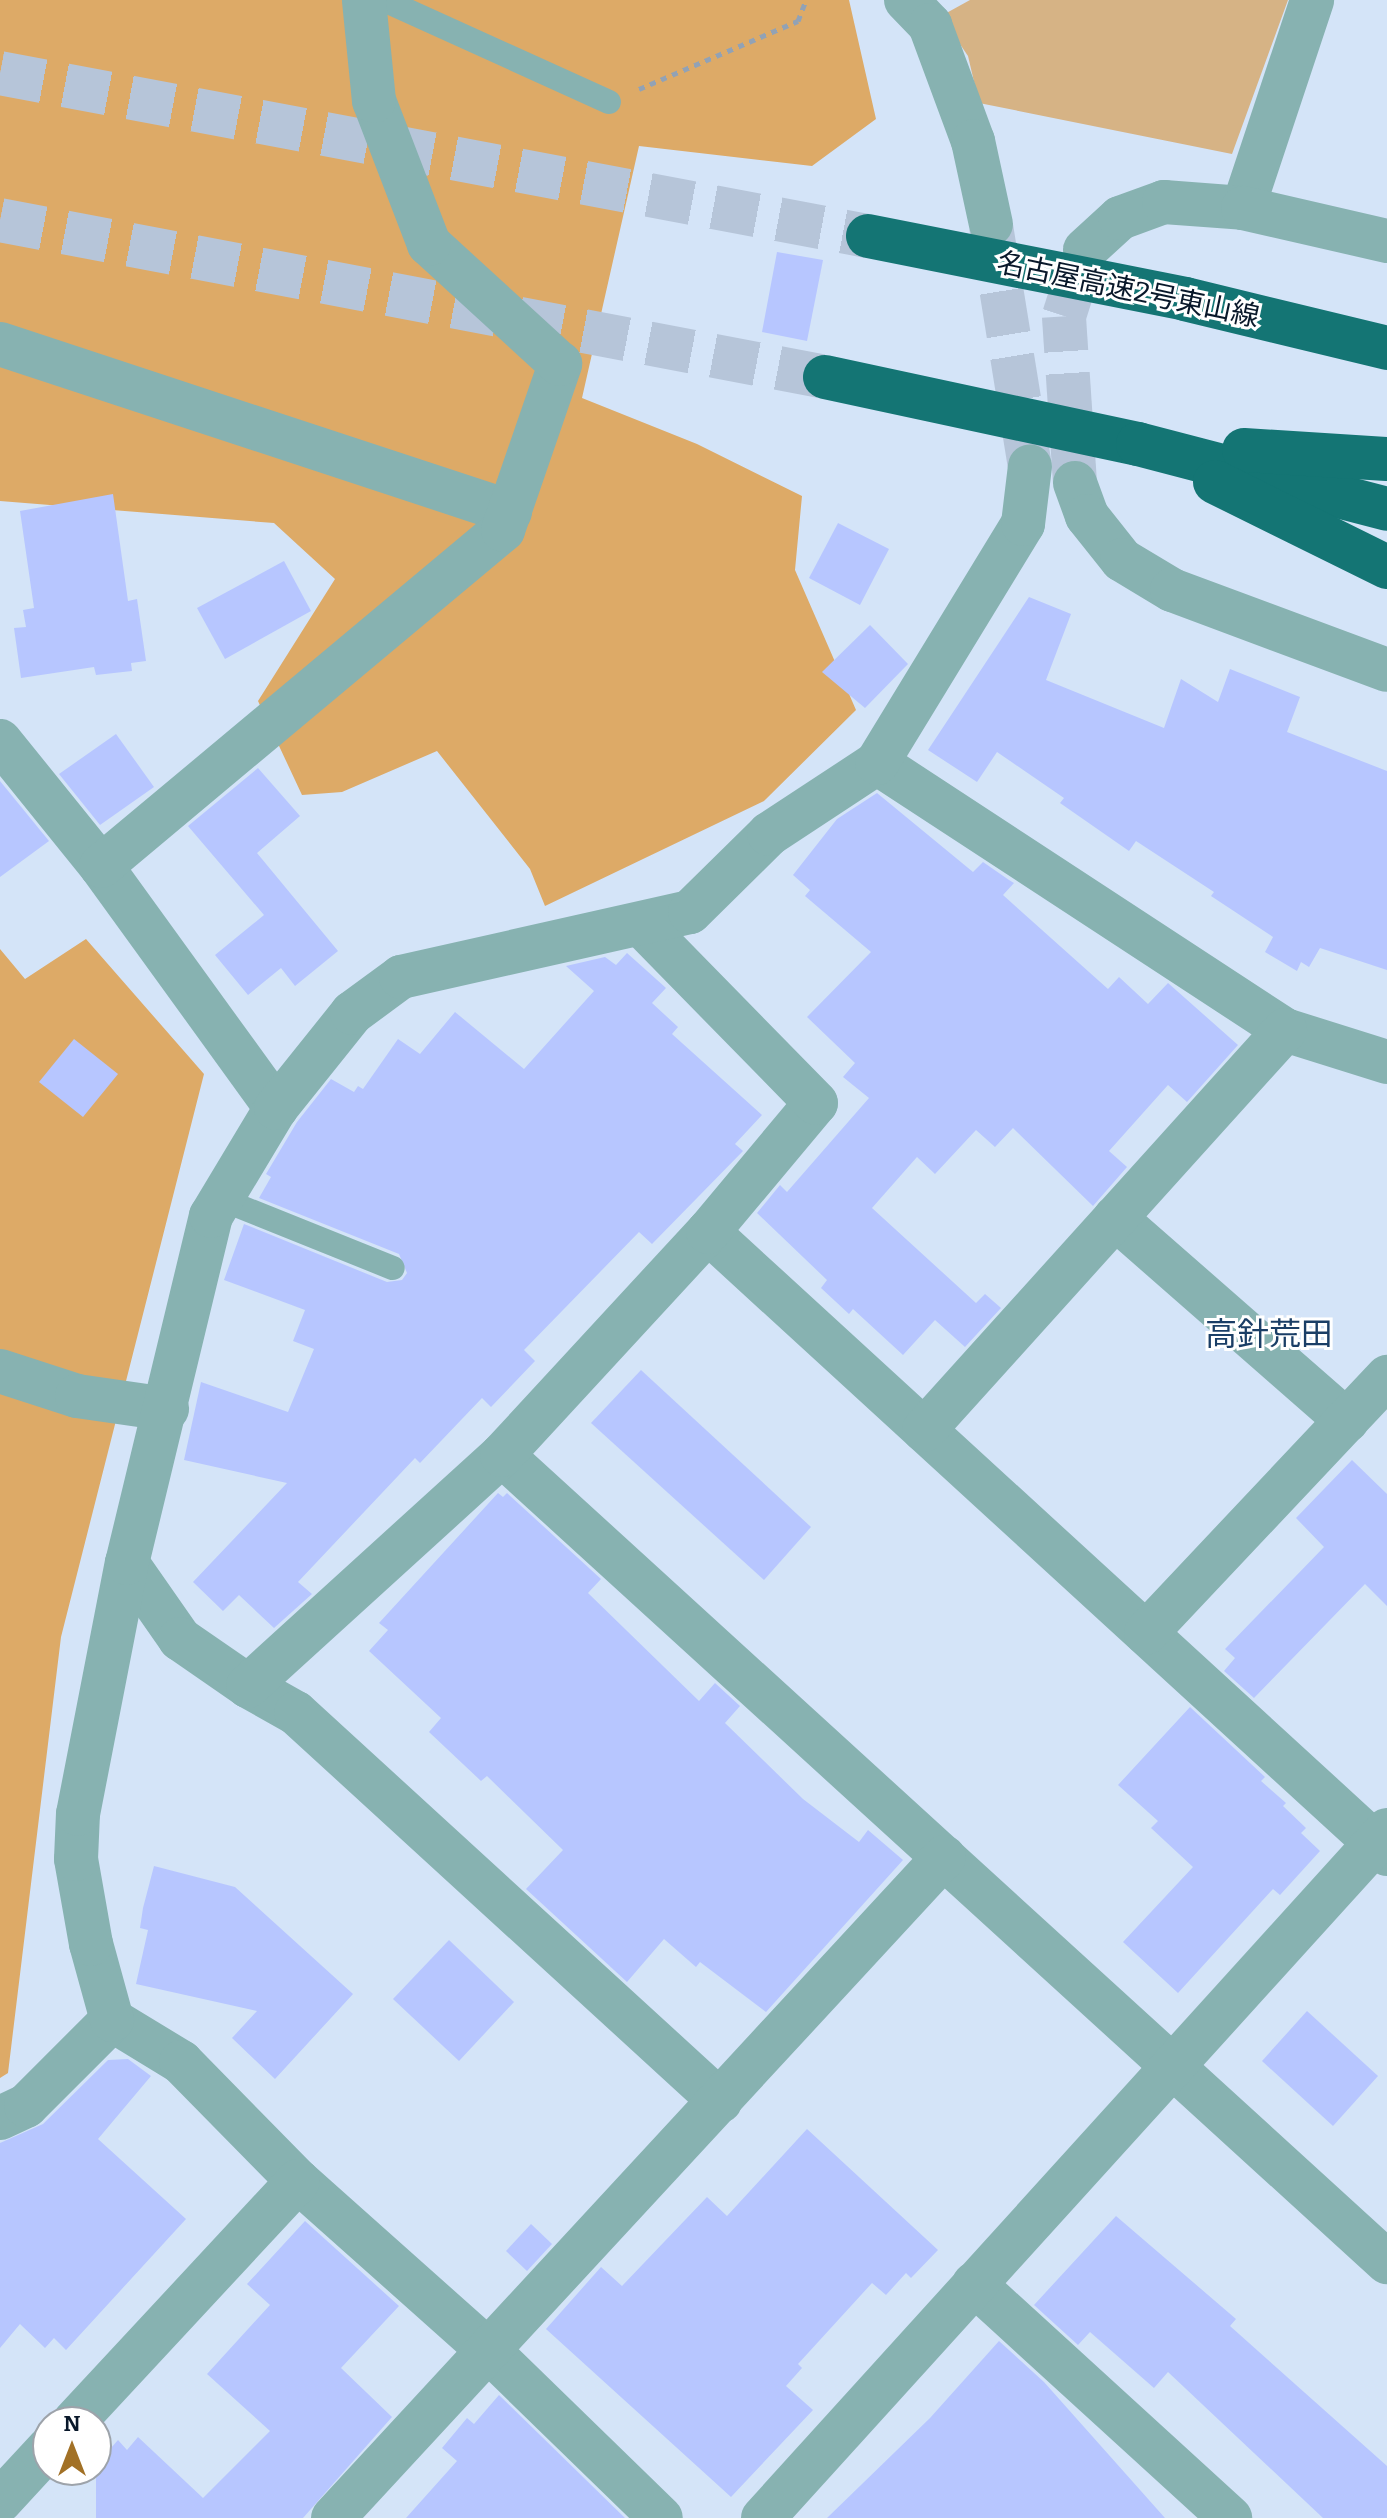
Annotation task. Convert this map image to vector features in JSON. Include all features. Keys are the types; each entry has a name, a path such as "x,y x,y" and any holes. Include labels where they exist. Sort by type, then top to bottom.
{"highway":[{"name":"名古屋高速2号東山線","path":"868,236 1185,299 1387,348"},
{"path":"825,377 1138,444 1387,509"},
{"path":"1138,444 1387,437"},
{"path":"1138,444 1387,459"},
{"path":"1138,444 1387,481"},
{"path":"1138,444 1387,533"},
{"path":"1138,444 1387,567"}],"street":[{"path":"101,866 503,530 560,364 429,244 374,101 364,0"},
{"path":"906,0 930,25 973,141 991,224"},
{"path":"1243,208 1312,0"},
{"path":"1085,250 1120,218 1164,202 1243,208 1387,241"},
{"path":"0,344 510,512"},
{"path":"661,2518 488,2350 298,2181 181,2062 112,2020 91,1944 76,1859 78,1814 127,1563 167,1409 211,1216 276,1108 352,1013 401,977 690,912 769,834 877,763 1023,524 1030,466"},
{"path":"1023,524 1078,491 1087,516 1122,560 1172,590 1387,670"},
{"path":"0,741 101,866 276,1108"},
{"path":"877,763 1285,1030 1387,1062"},
{"path":"248,1686 502,1455 708,1232 816,1103 641,924"},
{"path":"924,1430 1285,1030"},
{"path":"1115,1218 1347,1421"},
{"path":"708,1232 1146,1633 1383,1842 1172,2066 763,2518"},
{"path":"0,1371 77,1396 167,1409"},
{"path":"1146,1633 1387,1377"},
{"path":"502,1455 1387,2262"},
{"path":"127,1563 180,1639 248,1686 296,1713 720,2101"},
{"path":"333,2518 944,1857"},
{"path":"0,2118 26,2106 112,2020"},
{"path":"89,2406 298,2181"},
{"path":"974,2284 1230,2518"},
{"path":"0,2501 32,2466"}],"lane":[{"path":"384,0 609,102"},
{"path":"221,1199 393,1268"}],"path":[{"path":"609,102 798,21 806,0"}],"shaded area":[{"path":"0,0 849,0 876,119 812,166 639,146 582,398 697,444 802,496 795,570 856,710 764,801 545,906 530,869 437,751 342,792 302,795 258,701 335,579 274,523 0,501"},
{"path":"970,0 1288,0 1232,154 979,103 968,56 941,16"},
{"path":"86,939 204,1074 61,1637 8,2073 0,2078 0,949 25,979"}],"building":[{"path":"777,252 823,260 807,341 762,332"},
{"path":"113,494 128,601 137,599 146,661 131,663 132,671 96,675 94,667 21,678 14,628 26,627 23,610 34,608 20,511"},
{"path":"838,523 889,549 860,605 809,578"},
{"path":"284,561 311,611 225,659 197,608"},
{"path":"1029,597 1071,614 1046,680 1164,728 1181,679 1218,702 1230,669 1300,697 1287,732 1387,771 1387,970 1320,948 1309,967 1301,962 1297,971 1265,952 1273,937 1211,896 1214,892 1136,841 1129,851 1060,803 1064,798 997,752 977,782 928,750"},
{"path":"870,625 908,664 865,708 822,672"},
{"path":"116,734 154,787 100,825 59,774"},
{"path":"258,768 300,816 257,853 338,951 295,986 281,968 248,995 215,955 264,915 188,826"},
{"path":"0,781 49,841 0,877"},
{"path":"877,793 973,872 983,862 1014,883 1003,895 1108,989 1119,977 1148,1004 1168,983 1238,1045 1187,1102 1168,1085 1109,1151 1127,1167 1093,1206 1013,1128 995,1147 976,1130 935,1174 917,1157 872,1208 976,1303 985,1294 1001,1308 965,1347 935,1320 903,1355 853,1309 849,1314 821,1288 827,1280 757,1213 780,1185 787,1192 869,1098 843,1077 855,1063 807,1017 871,952 805,896 810,890 793,875 837,819"},
{"path":"627,953 666,988 652,1003 678,1027 672,1034 762,1115 735,1144 743,1151 652,1244 639,1232 524,1350 535,1361 491,1407 482,1398 420,1463 415,1458 298,1582 312,1594 274,1628 239,1595 223,1611 193,1582 287,1483 184,1460 201,1382 288,1412 314,1349 293,1341 305,1310 224,1280 244,1224 387,1282 402,1280 407,1273 399,1254 259,1198 271,1177 266,1174 297,1122 331,1079 354,1092 358,1086 363,1089 398,1039 420,1054 455,1012 524,1069 594,991 566,966 605,957 616,965"},
{"path":"74,1039 118,1074 83,1117 39,1082"},
{"path":"641,1370 811,1527 764,1580 591,1423"},
{"path":"1352,1460 1387,1494 1387,1606 1365,1584 1254,1698 1224,1671 1235,1658 1225,1649 1324,1547 1296,1518"},
{"path":"498,1493 503,1497 507,1493 601,1579 588,1593 699,1701 715,1683 740,1706 725,1723 803,1799 859,1842 868,1830 903,1860 766,2012 700,1962 696,1967 664,1939 627,1982 526,1889 563,1850 487,1776 481,1781 429,1732 441,1718 369,1651 388,1630 379,1623"},
{"path":"1190,1707 1265,1777 1261,1781 1286,1803 1283,1806 1306,1828 1301,1833 1320,1851 1280,1895 1273,1889 1178,1993 1123,1942 1193,1867 1151,1828 1158,1821 1118,1785"},
{"path":"154,1866 235,1887 353,1994 275,2079 232,2038 257,2011 136,1984 148,1930 140,1928 143,1908"},
{"path":"449,1940 514,2002 459,2061 393,1999"},
{"path":"1307,2011 1378,2076 1333,2126 1262,2061"},
{"path":"128,2059 151,2076 98,2139 186,2219 66,2350 54,2338 45,2348 20,2324 0,2348 0,2143 43,2124 108,2060"},
{"path":"807,2129 938,2250 911,2278 906,2273 886,2295 872,2283 798,2364 802,2368 786,2386 813,2410 731,2497 546,2329 601,2267 622,2286 707,2197 727,2216"},
{"path":"1116,2216 1236,2319 1230,2326 1387,2466 1387,2518 1323,2518 1168,2372 1154,2388 1090,2332 1078,2345 1034,2305"},
{"path":"305,2221 399,2306 341,2368 392,2417 303,2518 96,2518 96,2486 112,2486 112,2447 118,2440 127,2450 138,2437 203,2498 270,2431 207,2374 270,2305 247,2284"},
{"path":"531,2224 552,2244 527,2271 506,2251"},
{"path":"999,2341 1044,2382 1165,2518 827,2518 930,2418"},
{"path":"499,2395 625,2518 406,2518 457,2461 442,2448 467,2418 474,2424"}],"tunnel":[{"path":"0,73 868,236"},
{"path":"0,220 825,377"},
{"path":"991,226 1030,466"},
{"path":"1075,483 1064,316 1085,250"}],"district":[{"name":"高針荒田","path":"1269,1334"}]}
